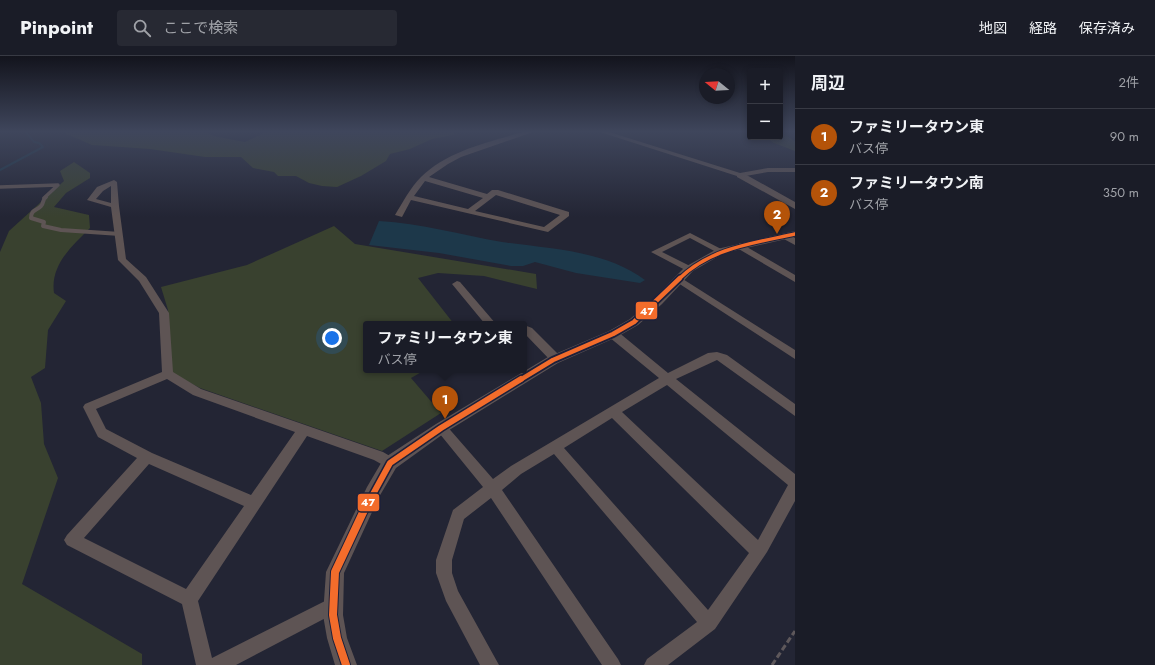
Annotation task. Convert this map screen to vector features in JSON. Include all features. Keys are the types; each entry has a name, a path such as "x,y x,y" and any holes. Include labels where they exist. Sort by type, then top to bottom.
{"street":[{"path":"399,215 409,197 424,178 450,160"},
{"path":"694,160 740,175 795,206"},
{"path":"740,175 758,170 780,168 795,170"},
{"path":"424,178 489,197"},
{"path":"409,197 545,230 566,214 495,192 470,211"},
{"path":"115,206 120,234 122,260 143,280 164,313 168,374"},
{"path":"689,269 655,252 690,235 721,251"},
{"path":"346,665 337,638 333,605 335,572 373,492 390,463 441,428 556,360 613,334 646,312 689,269 721,251 740,246 792,237"},
{"path":"740,246 795,279"},
{"path":"678,279 794,354"},
{"path":"457,284 488,321"},
{"path":"527,330 556,360"},
{"path":"613,334 784,475 795,482"},
{"path":"490,665 452,595 444,573 444,560 458,515 516,470 667,379 716,356 723,358 795,411"},
{"path":"168,374 197,392 303,431 378,456 390,463"},
{"path":"168,374 89,406 102,434 147,457 254,503"},
{"path":"613,411 758,551"},
{"path":"441,428 493,489 612,665"},
{"path":"205,665 189,599 303,431"},
{"path":"555,446 709,623"},
{"path":"147,457 72,540 189,599"},
{"path":"653,665 709,623 758,551 795,487"},
{"path":"218,665 333,605"}],"lane":[{"path":"0,188 50,184 58,185 43,198 41,206 33,210 31,214 32,218 44,222 42,226 49,228 120,234"}],"path":[{"path":"772,665 795,631"}],"green space":[{"path":"245,160 386,160 361,176 337,187 322,186 309,183 296,176 278,176 274,172 253,168"},
{"path":"74,162 90,173 90,178 66,193 54,207 89,215 90,228 70,249 59,265 55,274 54,293 66,301 48,330 45,368 31,377 41,403 44,444 58,478 22,584 142,654 142,665 0,665 0,252 9,231 64,181 60,171"},
{"path":"334,226 355,244 536,274 537,289 484,276 438,273 418,278 452,321 363,321 363,373 420,373 411,378 441,413 382,451 200,388 175,375 171,371 168,310 161,287 247,265"}],"water":[{"path":"379,221 410,224 502,242 576,252 612,262 645,280 640,283 576,273 535,262 523,266 511,266 439,253 369,245"}],"waterway":[{"path":"0,170 18,160"}],"transit line":[{"name":"47","path":"346,665 337,638 333,615 335,572 373,492 390,463 441,428 553,360 613,334 634,322 658,301 689,269 721,251 795,234"}],"place":[{"name":"ファミリータウン南","path":"777,234"},
{"name":"ファミリータウン東","path":"445,419"}]}
